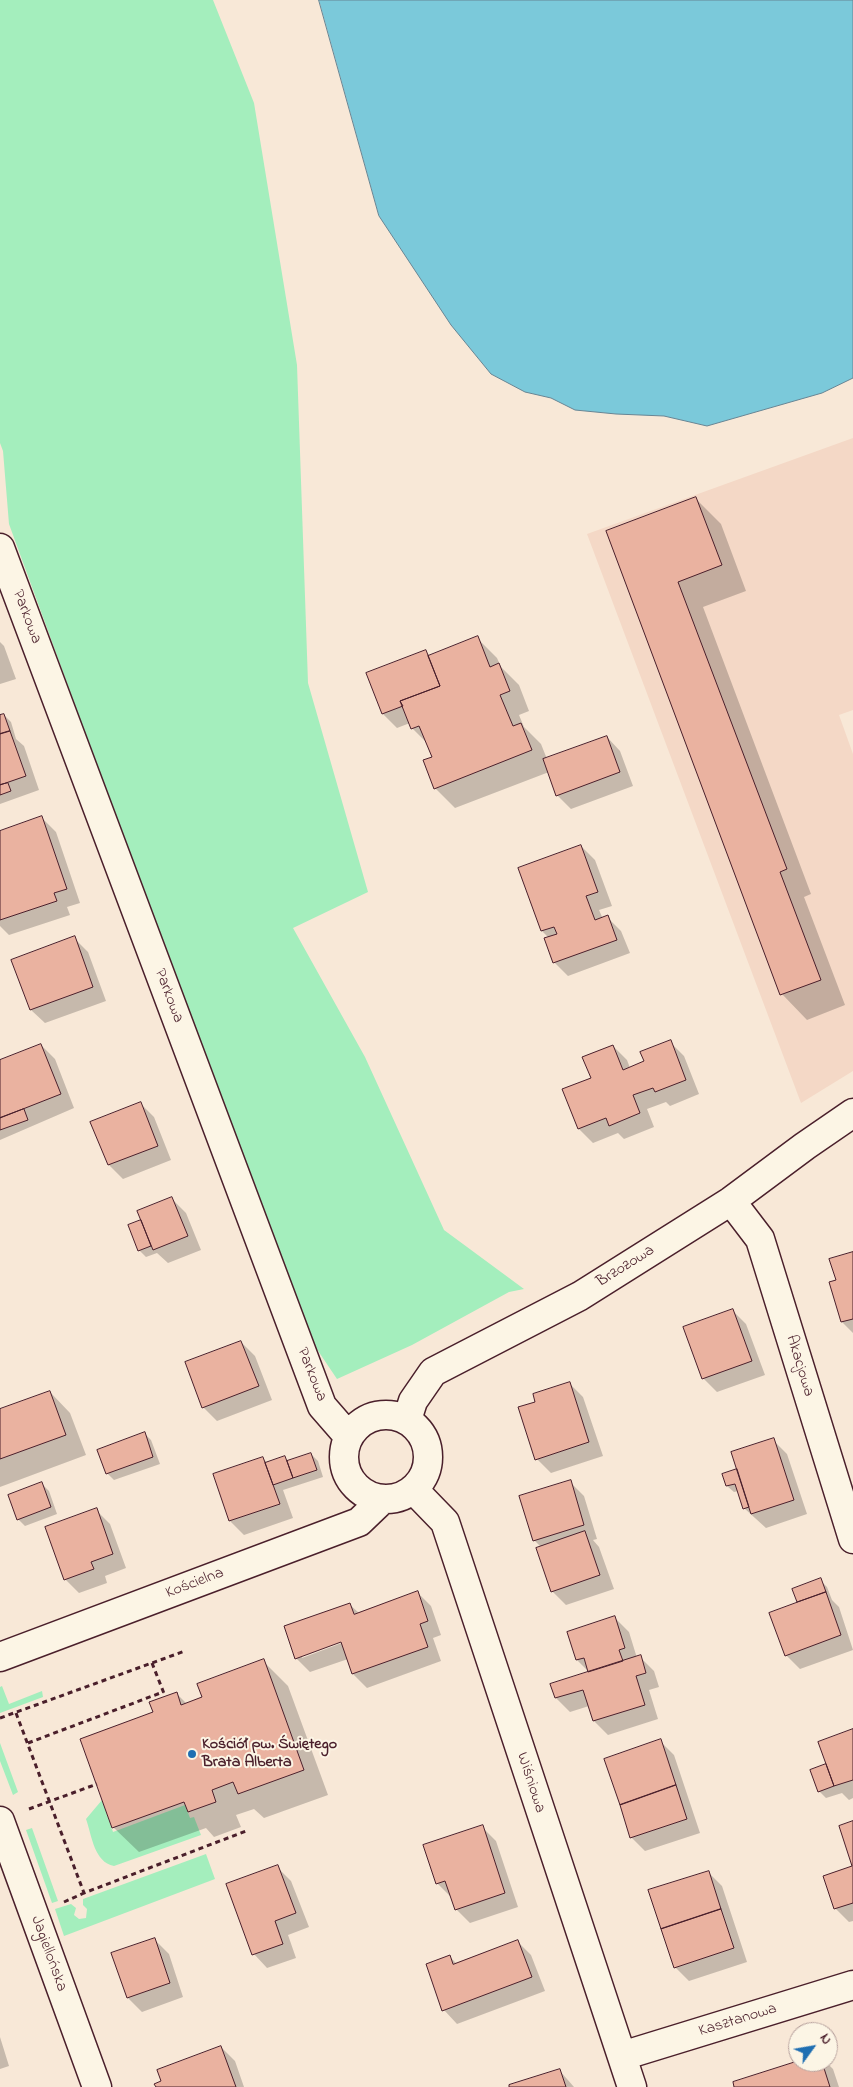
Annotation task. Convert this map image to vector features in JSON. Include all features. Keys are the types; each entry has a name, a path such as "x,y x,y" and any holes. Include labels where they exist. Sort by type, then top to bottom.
{"street":[{"name":"Parkowa","path":"0,548 322,1406 349,1437"},
{"name":"Brzozowa","path":"407,1420 413,1402 433,1372 580,1296 731,1201 853,1113"},
{"name":"Akacjowa","path":"731,1201 760,1238 853,1539"},
{"path":"391,1415 407,1420 419,1431 426,1446 427,1462 423,1477 413,1489 398,1497 383,1499 367,1494 354,1484 345,1470 344,1453 349,1437 359,1424 374,1416 391,1415"},
{"name":"Wiśniowa","path":"413,1489 445,1522 632,2087"},
{"name":"Kościelna","path":"0,1657 359,1522 383,1499"},
{"name":"Jagiellońska","path":"0,1821 96,2087"},
{"name":"Kasztanowa","path":"622,2056 853,1985"}],"path":[{"path":"0,1718 185,1651"},
{"path":"28,1743 164,1694 152,1663"},
{"path":"16,1713 84,1892 246,1831"},
{"path":"25,1810 97,1784"}],"shaded area":[{"path":"853,438 853,710 839,715 853,754 853,1071 801,1103 587,534"}],"green space":[{"path":"0,0 213,0 254,103 297,365 308,683 368,892 293,928 365,1057 444,1230 524,1289 509,1292 412,1345 337,1379 302,1327 9,524 3,451 0,443"},
{"path":"2,1686 9,1704 42,1691 43,1697 0,1713 0,1687"},
{"path":"0,1743 18,1792 13,1795 0,1761"},
{"path":"102,1800 113,1832 185,1805 190,1818 194,1817 201,1835 114,1866 107,1864 98,1854 86,1819"},
{"path":"32,1828 58,1901 52,1903 26,1830"},
{"path":"206,1854 215,1879 64,1936 55,1909 71,1904 76,1908 74,1915 79,1919 86,1918 87,1909 83,1905 83,1899"}],"water":[{"path":"319,0 853,0 853,378 822,393 707,426 664,416 575,410 551,398 525,392 491,374 451,325 379,216"}],"building":[{"path":"696,497 722,565 678,582 787,869 780,872 821,980 780,995 606,531"},
{"path":"478,636 490,667 499,663 510,691 500,695 513,726 521,723 532,750 434,789 423,760 432,757 419,726 411,729 400,701 440,686 428,656"},
{"path":"426,650 440,686 400,701 403,706 382,714 366,673"},
{"path":"4,714 10,731 0,734 0,715"},
{"path":"10,731 26,776 0,785 0,734"},
{"path":"607,736 620,772 556,796 543,759"},
{"path":"8,783 11,791 0,795 0,785"},
{"path":"42,816 67,889 54,893 57,901 0,920 0,831"},
{"path":"581,845 598,892 586,896 595,920 608,915 617,940 553,963 544,938 557,934 554,927 541,931 518,868"},
{"path":"75,936 93,987 30,1010 11,960"},
{"path":"671,1040 686,1080 655,1092 653,1088 633,1095 640,1113 609,1126 606,1118 578,1129 562,1089 591,1078 582,1057 613,1045 623,1070 644,1061 640,1052"},
{"path":"41,1044 61,1094 0,1118 0,1060"},
{"path":"141,1102 158,1146 108,1165 90,1122"},
{"path":"24,1109 28,1120 0,1130 0,1118"},
{"path":"172,1197 188,1236 153,1250 137,1211"},
{"path":"141,1220 151,1246 138,1251 128,1225"},
{"path":"853,1252 853,1319 841,1322 829,1282 836,1280 829,1259"},
{"path":"733,1309 752,1361 702,1379 683,1327"},
{"path":"241,1341 259,1386 202,1408 185,1362"},
{"path":"570,1382 589,1442 535,1460 518,1407 535,1402 533,1394"},
{"path":"50,1391 66,1435 0,1459 0,1409"},
{"path":"145,1432 153,1457 106,1474 97,1450"},
{"path":"774,1438 794,1500 751,1514 731,1452"},
{"path":"311,1453 317,1470 293,1478 287,1461"},
{"path":"285,1456 293,1478 273,1485 265,1463"},
{"path":"263,1457 280,1504 229,1521 213,1474"},
{"path":"737,1469 749,1507 743,1509 735,1484 726,1486 722,1474"},
{"path":"571,1480 584,1525 533,1541 519,1496"},
{"path":"42,1482 51,1507 17,1520 8,1495"},
{"path":"97,1508 113,1554 91,1562 94,1569 64,1580 45,1527"},
{"path":"585,1531 600,1575 551,1592 536,1548"},
{"path":"821,1578 826,1592 797,1602 792,1589"},
{"path":"418,1591 428,1621 420,1624 428,1647 352,1674 341,1642 295,1659 284,1626 350,1603 354,1614"},
{"path":"826,1592 841,1635 785,1656 769,1613"},
{"path":"615,1616 625,1648 619,1650 623,1661 588,1672 584,1658 576,1660 567,1632"},
{"path":"641,1655 646,1673 636,1676 645,1705 593,1721 583,1690 555,1698 550,1684"},
{"name":"Kościół pw. Świętego Brata Alberta","path":"264,1659 304,1770 238,1794 233,1782 212,1790 216,1802 188,1812 184,1802 112,1828 80,1739 153,1712 149,1702 177,1692 181,1705 202,1697 197,1684"},
{"path":"853,1729 853,1780 834,1786 818,1742"},
{"path":"661,1739 676,1785 620,1805 604,1759"},
{"path":"826,1764 834,1786 818,1792 810,1770"},
{"path":"676,1785 687,1819 630,1838 620,1805"},
{"path":"853,1821 853,1903 834,1909 823,1876 852,1866 839,1826"},
{"path":"483,1825 505,1893 455,1910 445,1881 436,1884 423,1845"},
{"path":"278,1865 296,1913 275,1921 283,1944 252,1955 226,1884"},
{"path":"709,1871 721,1909 661,1929 648,1890"},
{"path":"721,1909 734,1948 674,1968 661,1929"},
{"path":"155,1938 170,1983 127,1998 111,1953"},
{"path":"518,1940 532,1977 442,2011 426,1964 450,1955 453,1964"},
{"path":"221,2046 236,2087 156,2087 154,2084 161,2081 157,2070"},
{"path":"788,2064 788,2072 825,2072 830,2087 734,2087 733,2082"},
{"path":"560,2069 566,2087 509,2087 509,2085"}],"place":[{"name":"Kościół pw. Świętego Brata Alberta","path":"192,1754"}]}
